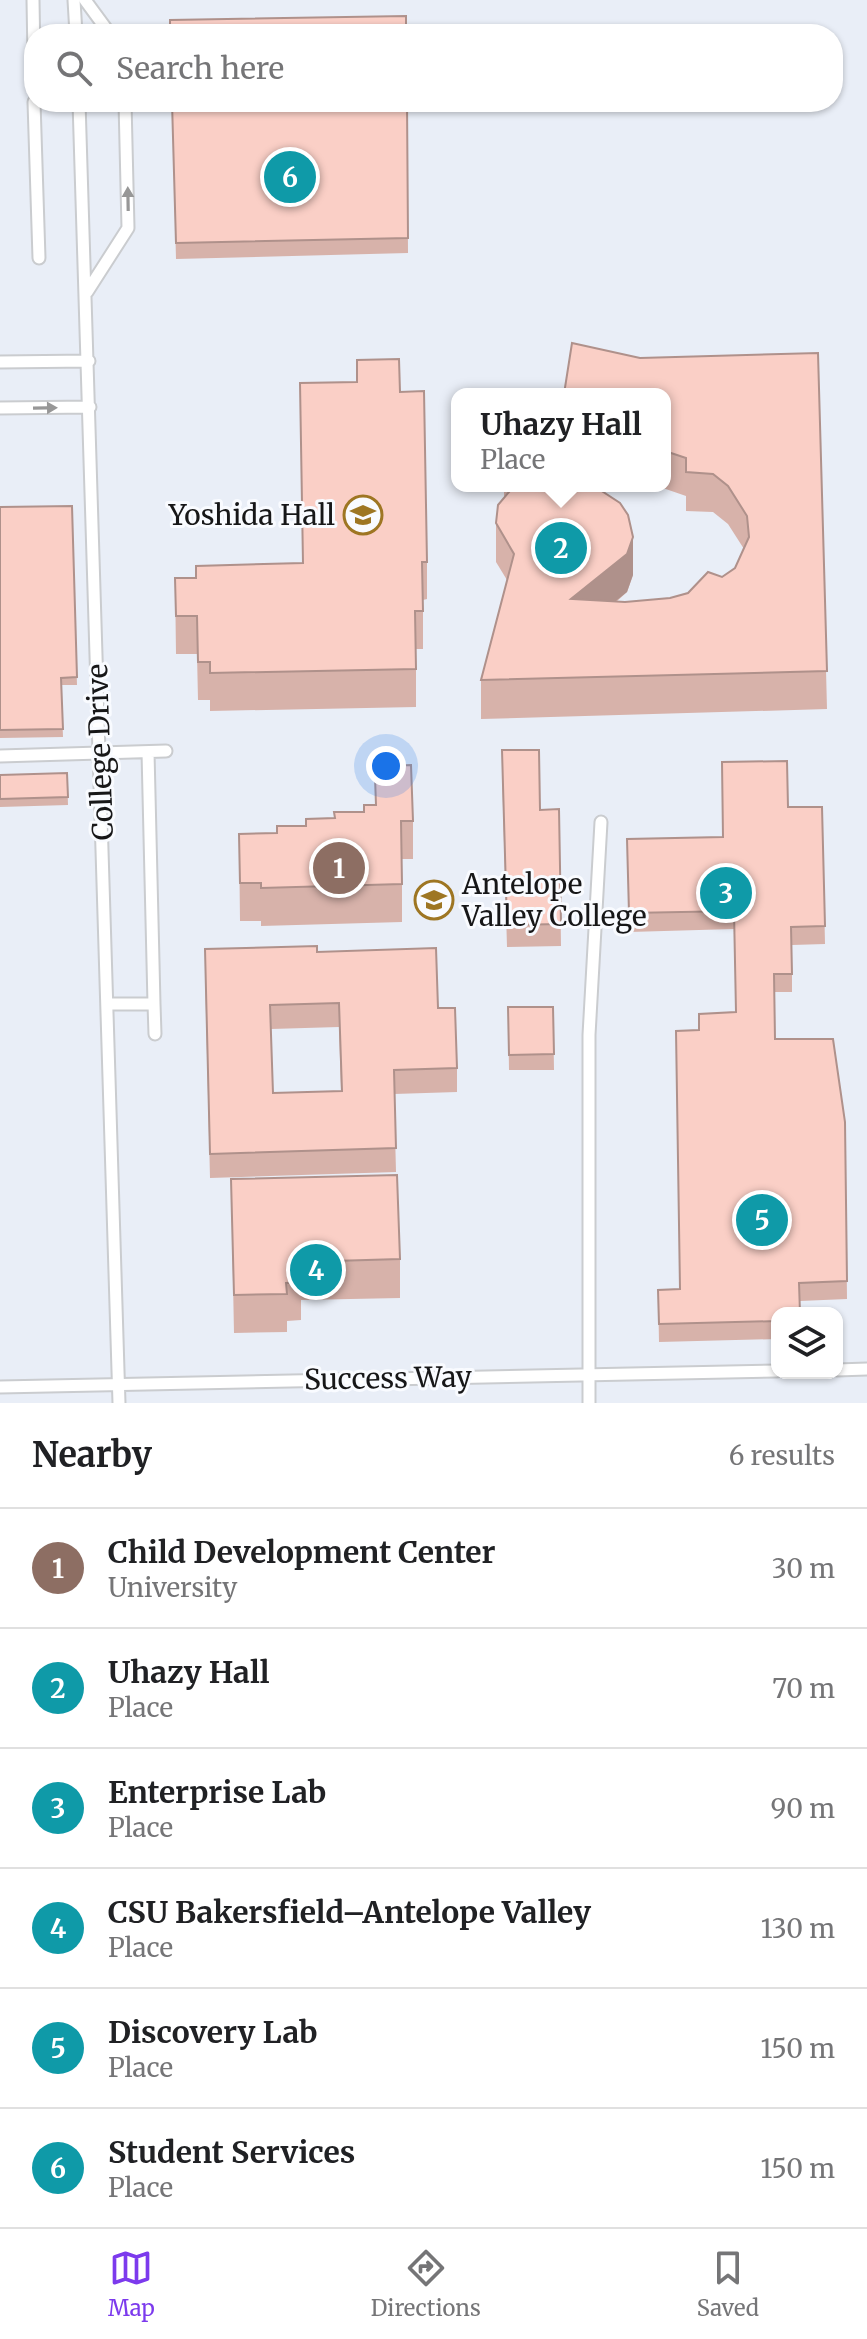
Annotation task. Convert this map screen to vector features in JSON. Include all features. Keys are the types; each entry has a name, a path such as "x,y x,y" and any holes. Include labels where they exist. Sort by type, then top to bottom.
{"lane":[{"path":"33,0 33,24"},
{"path":"74,0 75,24"},
{"path":"85,0 103,24"},
{"path":"34,112 39,258"},
{"name":"College Drive","path":"79,112 119,1403"},
{"path":"87,292 128,228 125,112"},
{"path":"0,362 89,361"},
{"path":"0,408 90,407"},
{"path":"0,756 166,751"},
{"path":"148,752 155,1034"},
{"path":"589,1403 589,1035 601,822"},
{"path":"107,1004 154,1004"},
{"path":"843,1370 867,1369"},
{"name":"Success Way","path":"0,1387 771,1371"}],"shaded area":[{"name":"Antelope Valley College","path":"0,0 867,0 867,1403 0,1403"}],"building":[{"path":"406,16 406,24 170,24 170,20"},
{"path":"172,112 407,112 408,238 176,243"},
{"path":"572,343 640,358 818,353 827,671 481,680 514,554 496,523 498,505 509,492 603,492 620,503 628,515 633,537 627,554 571,599 625,602 670,598 688,593 708,572 722,577 735,568 749,537 747,516 728,486 713,474 686,472 686,458 671,453 671,388 565,388"},
{"name":"Yoshida Hall","path":"399,359 400,392 424,391 427,562 422,562 423,611 415,611 416,669 210,673 210,662 198,662 197,616 176,616 175,578 196,578 196,566 303,563 300,383 357,382 357,360"},
{"path":"72,506 77,677 61,678 63,729 0,730 0,507"},
{"path":"502,750 539,750 540,810 559,809 561,924 507,925"},
{"path":"787,761 788,807 822,807 825,926 791,927 792,974 774,974 775,1039 833,1039 845,1122 847,1281 799,1283 800,1307 771,1307 771,1321 659,1324 658,1290 680,1289 676,1031 699,1030 699,1014 736,1012 734,911 629,913 627,839 723,837 722,762"},
{"path":"411,765 413,821 401,821 402,884 261,888 261,883 240,883 239,834 277,833 277,826 306,826 306,819 335,818 334,812 364,812 364,805 376,805 375,777 383,777 383,766"},
{"path":"67,773 68,797 0,799 0,775"},
{"path":"317,946 317,952 436,948 438,1008 455,1008 457,1068 394,1070 396,1148 210,1154 205,949","holes":["339,1003 342,1091 273,1093 270,1005"]},
{"path":"508,1007 553,1007 554,1054 509,1055"},
{"path":"397,1175 400,1259 300,1262 301,1282 286,1283 287,1294 234,1295 231,1179"}],"place":[{"name":"Student Services","path":"290,177"},
{"name":"Yoshida Hall","path":"363,515"},
{"name":"Uhazy Hall","path":"561,548"},
{"name":"Child Development Center","path":"339,868"},
{"name":"Enterprise Lab","path":"726,893"},
{"name":"Antelope Valley College","path":"434,900"},
{"name":"Discovery Lab","path":"762,1220"},
{"name":"CSU Bakersfield–Antelope Valley","path":"316,1270"}]}
